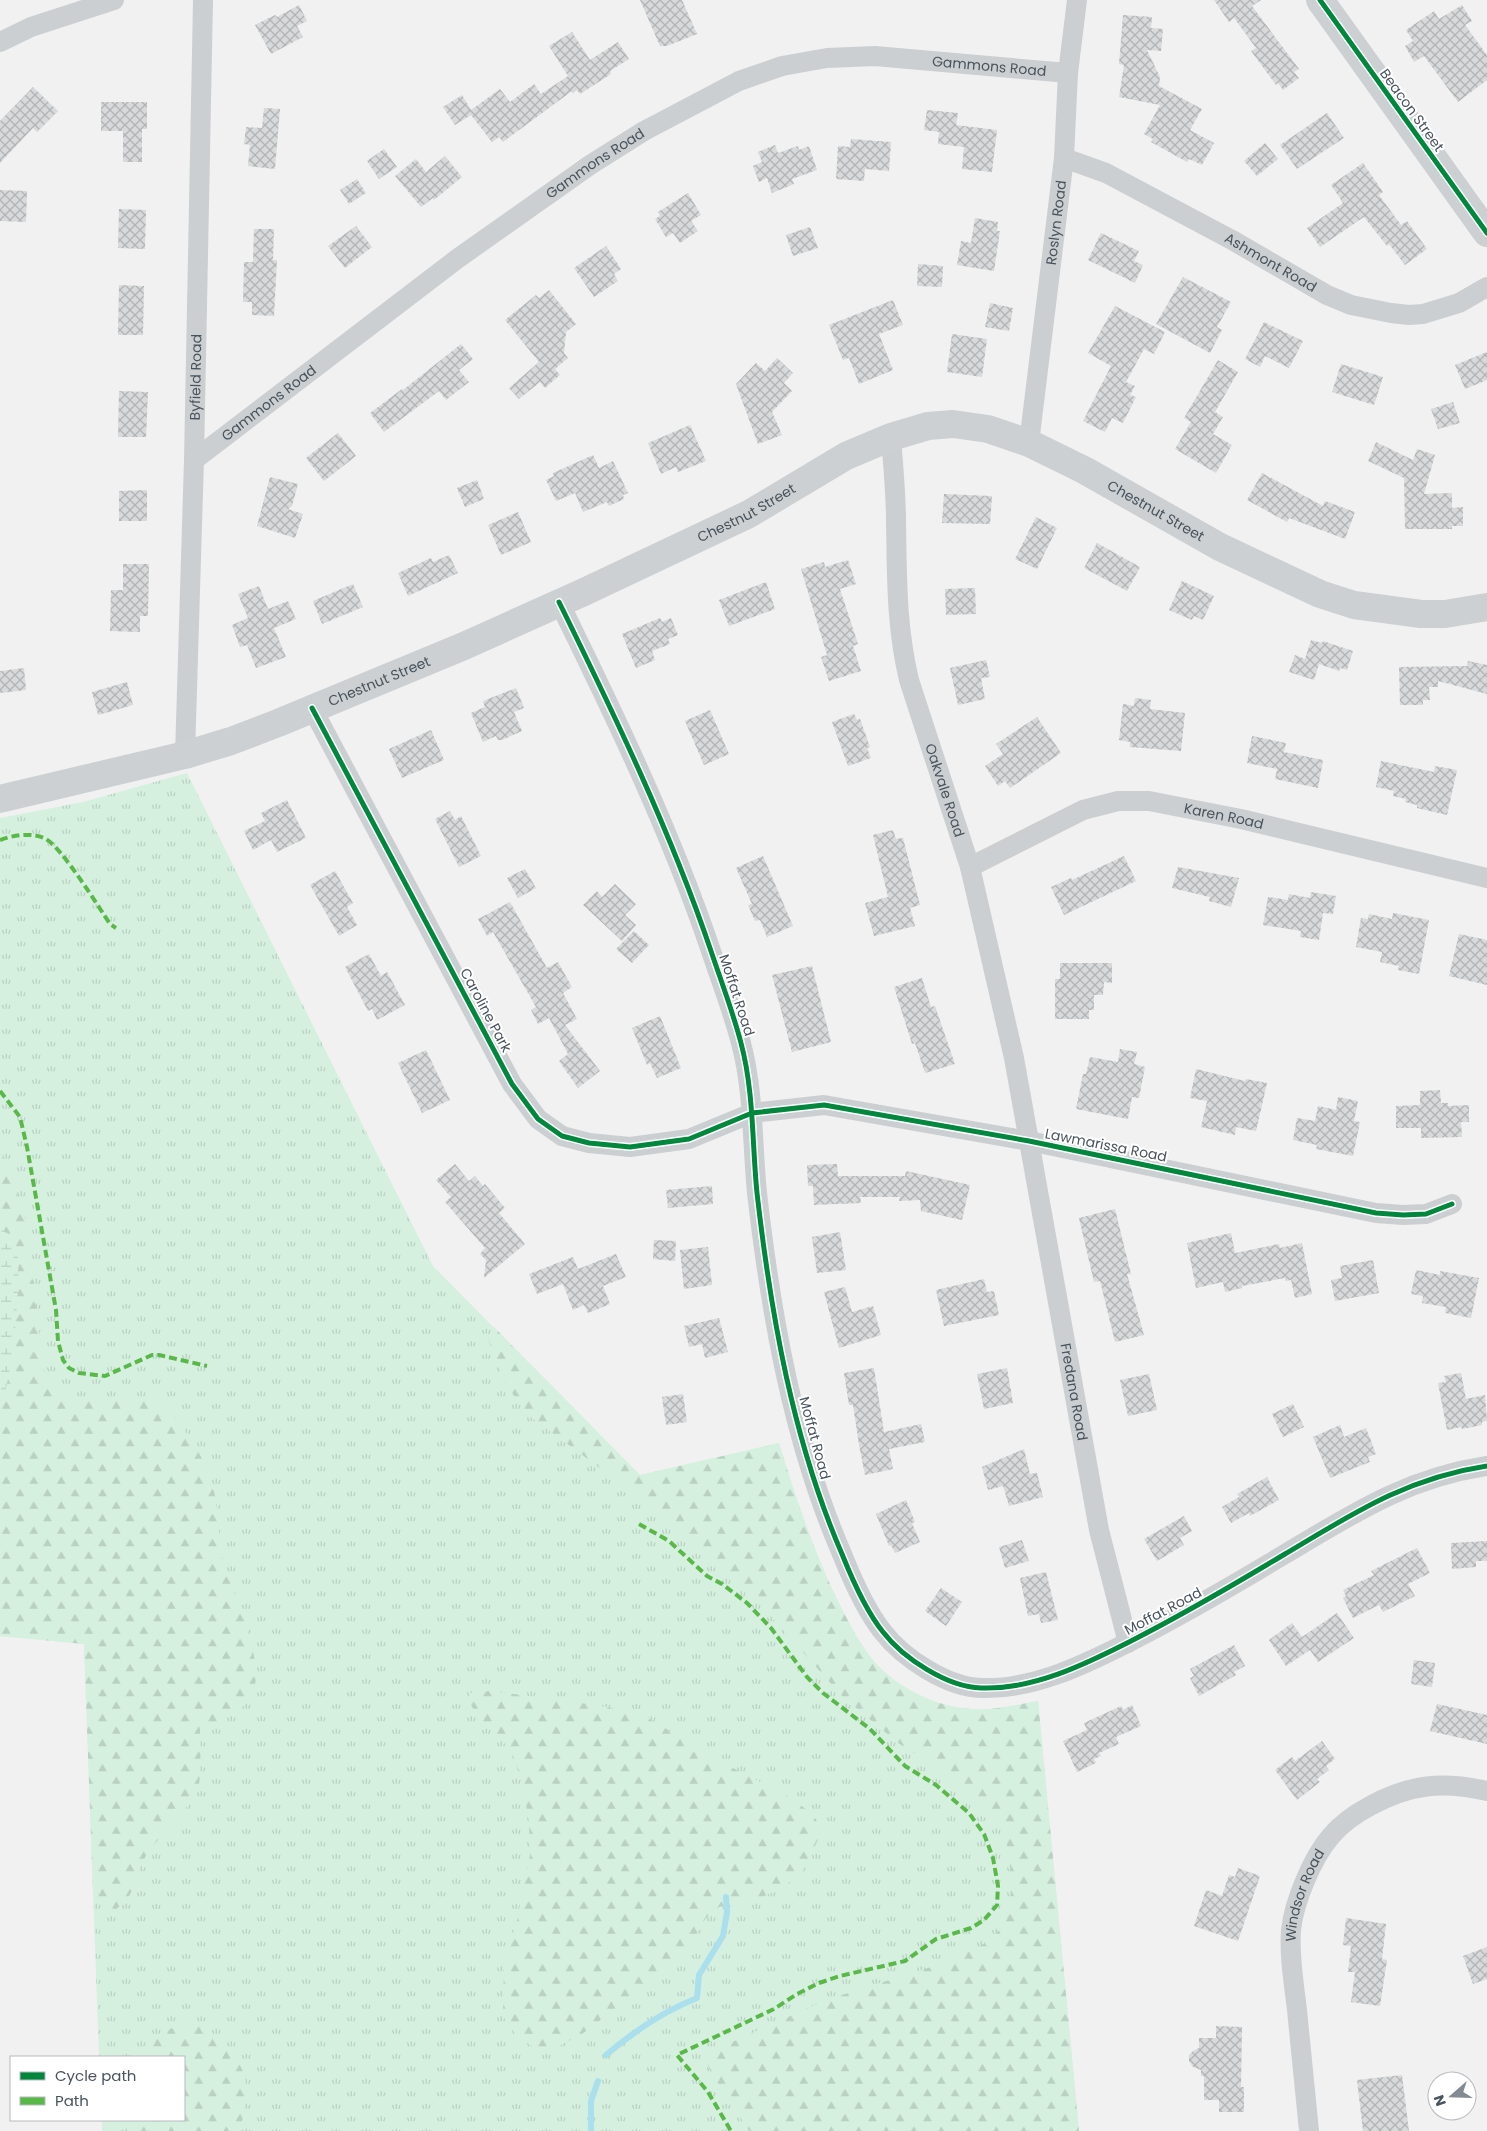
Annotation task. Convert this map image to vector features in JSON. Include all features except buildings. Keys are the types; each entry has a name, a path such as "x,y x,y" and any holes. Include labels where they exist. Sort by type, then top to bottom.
{"main road":[{"name":"Beacon Street","path":"1320,0 1487,233"},
{"name":"Chestnut Street","path":"0,799 185,755 231,741 464,646 709,534 749,514 846,456 891,437 928,426 953,424 988,429 1029,443 1084,470 1220,547 1320,594 1354,605 1421,614 1445,614 1487,607"}],"street":[{"path":"0,42 32,26 114,0"},
{"name":"Byfield Road","path":"185,755 194,460 203,0"},
{"name":"Roslyn Road","path":"1029,443 1064,158 1068,73 1077,0"},
{"name":"Gammons Road","path":"194,460 457,259 590,165 644,131 739,81 782,66 827,58 875,56 1068,73"},
{"name":"Ashmont Road","path":"1064,158 1106,173 1232,240 1327,295 1351,305 1391,313 1423,314 1459,303 1487,287"},
{"name":"Oakvale Road","path":"891,437 896,519 897,604 902,652 908,680 970,867 1014,1058 1029,1141"},
{"name":"Moffat Road","path":"558,602 616,718 661,819 696,908 742,1047 752,1113 757,1189 773,1316 801,1437 828,1523 854,1584 883,1632 908,1657 930,1672 952,1682 979,1688 1020,1684 1064,1672 1181,1616 1371,1503 1416,1483 1487,1466"},
{"name":"Caroline Park","path":"312,708 512,1084 538,1119 562,1136 589,1143 630,1147 689,1139 752,1113"},
{"name":"Karen Road","path":"970,867 1083,810 1118,801 1149,801 1241,819 1487,878"},
{"name":"Lawmarissa Road","path":"752,1113 824,1105 1029,1141 1376,1213 1404,1216 1426,1214 1452,1204"},
{"name":"Fredana Road","path":"1029,1141 1099,1530 1128,1643"},
{"name":"Windsor Road","path":"1309,2131 1292,1963 1292,1929 1298,1899 1313,1866 1330,1836 1352,1816 1390,1795 1425,1786 1459,1784 1487,1791"}],"green space":[{"path":"187,773 433,1266 640,1475 779,1443 808,1530 834,1593 856,1634 879,1667 899,1683 921,1696 958,1708 988,1709 1038,1701 1079,2131 102,2131 102,2121 185,2121 185,2056 99,2056 84,1644 0,1636 0,818 83,802"},
{"path":"0,1151 8,1166 25,1219 45,1377 55,1391 70,1399 102,1403 134,1397 158,1398 183,1428 198,1451 213,1487 223,1559 247,1629 255,1666 255,1683 251,1697 247,1702 228,1716 200,1729 198,1787 186,1807 149,1851 130,1894 122,1905 115,1910 93,1895 84,1644 0,1636 0,1407 5,1398 16,1309 18,1269 17,1247 8,1233 0,1230"},
{"path":"0,1230 6,1233 15,1243 17,1249 18,1282 12,1354 0,1407"},
{"path":"493,1326 640,1475 779,1443 800,1508 834,1593 856,1634 879,1667 899,1683 921,1696 958,1708 988,1709 1038,1701 1079,2131 749,2131 725,2092 713,2078 706,2060 721,2047 826,2000 934,1966 991,1940 1007,1919 1012,1887 1008,1848 999,1825 979,1800 948,1773 898,1743 842,1696 758,1602 634,1493 528,1415 506,1385 488,1339"},
{"path":"492,1691 596,1705 643,1715 723,1763 786,1795 813,1814 822,1831 804,1869 784,1887 762,1897 719,1907 706,1918 693,1939 644,1987 582,2034 559,2046 539,2050 517,2037 503,2016 504,1962 517,1920 530,1855 529,1822 523,1787 514,1758 499,1735 482,1721 468,1701 470,1693"},
{"path":"187,2023 202,2026 220,2040 238,2061 243,2071 246,2092 240,2131 128,2131 134,2121 185,2121 185,2056 147,2056 152,2044 167,2030"}],"waterway":[{"path":"606,2055 649,2023 697,1998 699,1975 723,1936 727,1912 726,1897"},
{"path":"591,2131 591,2101 598,2081"}],"marked path":[{"path":"0,840 23,835 41,837 53,844 80,878 110,924 116,928"},
{"path":"0,1091 20,1117 56,1310 58,1341 63,1360 69,1368 79,1373 105,1376 152,1355 207,1366"},
{"path":"639,1524 669,1541 707,1576 722,1584 747,1603 771,1628 807,1677 823,1693 870,1729 905,1766 936,1785 969,1813 984,1834 993,1858 998,1886 997,1905 984,1920 971,1928 936,1939 905,1961 840,1976 819,1983 774,2009 677,2055 708,2092 731,2131"}],"cycle path":[{"path":"1320,0 1487,233"},
{"path":"559,602 660,817 695,906 731,1008 741,1043 748,1080 757,1193 769,1285 786,1377 797,1422 825,1511 855,1584 877,1624 902,1652 940,1677 981,1688 1020,1685 1059,1674 1114,1650 1190,1610 1358,1511 1382,1499 1431,1479 1487,1466"},
{"path":"312,708 512,1084 538,1119 562,1136 589,1143 630,1147 689,1139 752,1113 824,1105 1029,1141 1376,1213 1426,1214 1452,1204"}]}
